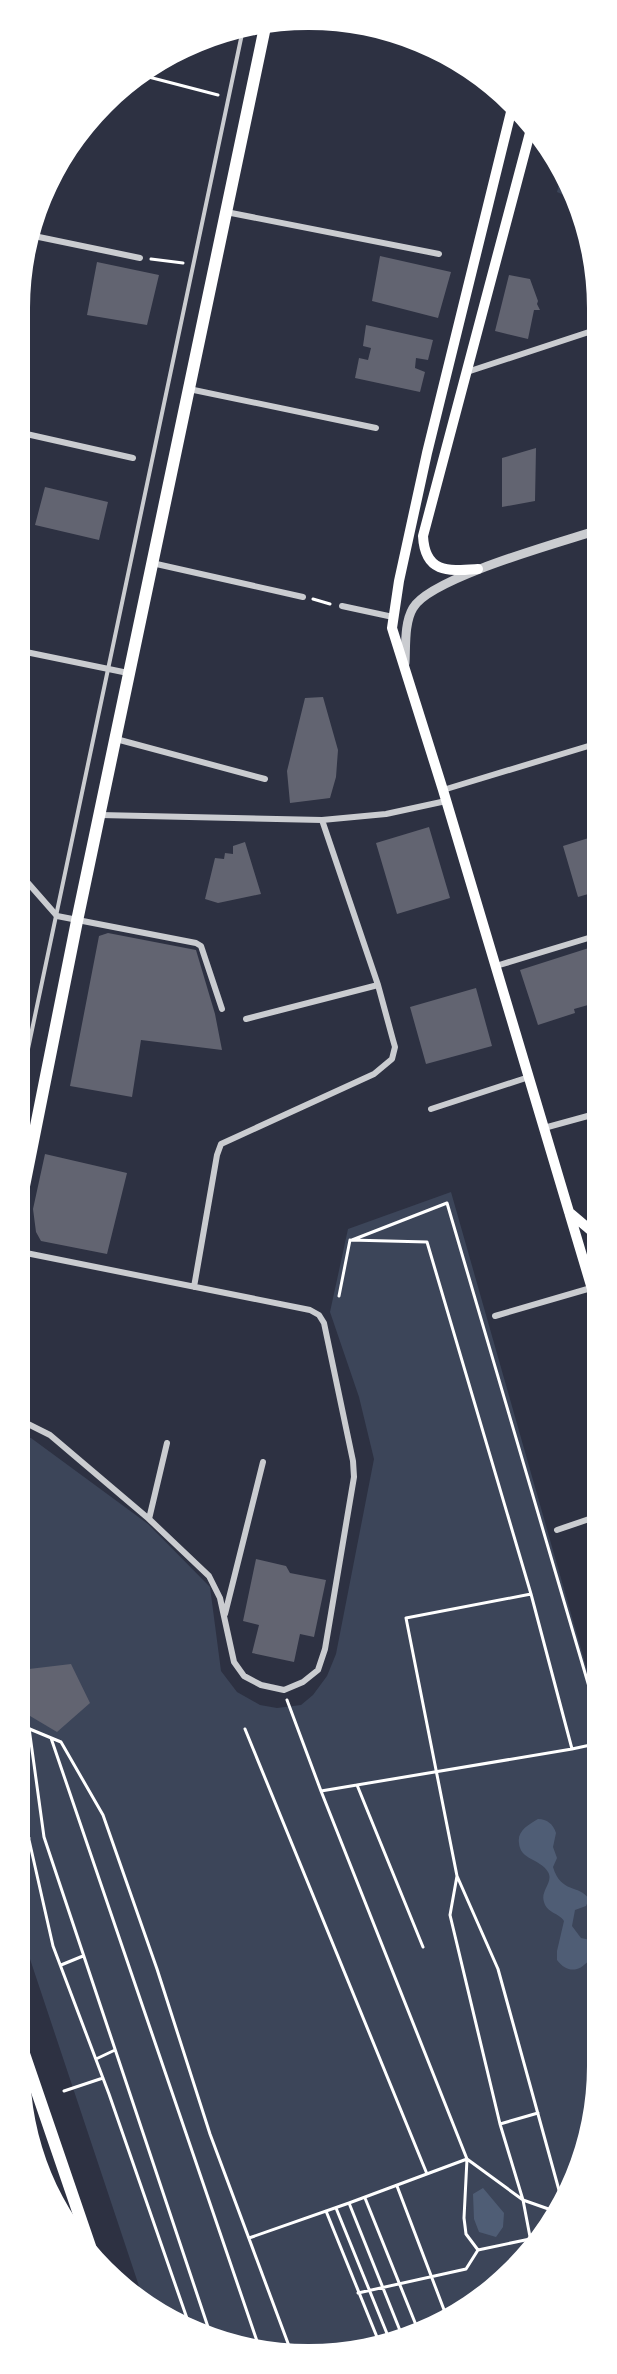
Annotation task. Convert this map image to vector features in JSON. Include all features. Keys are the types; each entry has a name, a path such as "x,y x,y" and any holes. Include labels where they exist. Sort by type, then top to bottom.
{"main road":[{"path":"30,1140 264,33"},
{"path":"510,117 427,453 393,617 393,635 445,796 587,1274"},
{"path":"478,569 450,571 436,565 426,554 423,536 528,138"},
{"path":"569,1212 587,1227"},
{"path":"30,2072 84,2230"}],"street":[{"path":"226,212 439,254"},
{"path":"39,237 140,258"},
{"path":"466,372 587,333"},
{"path":"189,389 376,428"},
{"path":"30,435 133,458"},
{"path":"404,666 410,615 414,607 427,594 478,569 587,534"},
{"path":"152,563 303,597"},
{"path":"342,606 393,617"},
{"path":"30,653 129,673"},
{"path":"116,738 265,779"},
{"path":"100,815 322,820 386,814 587,747"},
{"path":"194,1287 217,1155 221,1144 374,1074 388,1064 393,1055 394,1047 378,985 322,820"},
{"path":"30,884 57,916 196,943 204,950 222,1009"},
{"path":"496,966 587,938"},
{"path":"246,1020 378,985"},
{"path":"431,1109 529,1077"},
{"path":"544,1128 587,1116"},
{"path":"30,1254 310,1310 319,1315 324,1323 329,1346 353,1461 354,1477 325,1649 318,1670 303,1682 284,1690 261,1685 244,1676 234,1662 220,1598 209,1576 148,1519 50,1435 30,1425"},
{"path":"495,1316 587,1289"},
{"path":"148,1519 167,1443"},
{"path":"224,1618 264,1462"},
{"path":"557,1530 587,1520"}],"lane":[{"path":"30,1040 241,38"}],"path":[{"path":"153,78 228,97"},
{"path":"140,258 193,265"},
{"path":"303,597 342,606"},
{"path":"350,1240 447,1203 587,1680"},
{"path":"339,1296 350,1240"},
{"path":"350,1240 428,1242 531,1594 572,1749"},
{"path":"531,1594 406,1618 457,1876 498,1969 558,2188"},
{"path":"284,1690 321,1791 467,2159 464,2218 466,2234 478,2250"},
{"path":"30,1728 62,1742 103,1815 157,1970 210,2134 288,2343"},
{"path":"245,1729 427,2174"},
{"path":"51,1738 254,2339"},
{"path":"30,1741 44,1837 207,2325"},
{"path":"321,1791 587,1746"},
{"path":"357,1785 423,1947"},
{"path":"30,1842 54,1946 186,2315"},
{"path":"457,1876 450,1915 500,2124 523,2200 530,2234"},
{"path":"61,1965 83,1956"},
{"path":"96,2059 115,2050"},
{"path":"64,2091 103,2078"},
{"path":"500,2124 538,2113"},
{"path":"249,2238 349,2204 467,2159"},
{"path":"467,2159 523,2200 548,2209"},
{"path":"397,2186 444,2309"},
{"path":"365,2198 415,2323"},
{"path":"349,2204 400,2328"},
{"path":"336,2208 387,2333"},
{"path":"326,2211 376,2336"},
{"path":"358,2292 466,2269 478,2250 524,2241"}],"shaded area":[{"path":"451,1192 587,1670 587,2066 582,2120 566,2172 540,2220 518,2249 492,2275 448,2307 415,2323 363,2339 308,2344 272,2342 236,2335 202,2323 169,2307 139,2286 30,1959 30,1438 148,1524 210,1587 221,1671 237,1692 260,1705 277,1708 301,1705 313,1695 327,1676 336,1654 374,1459 359,1397 330,1312 348,1229"},
{"path":"538,1819 544,1820 553,1827 556,1833 553,1847 557,1858 553,1867 556,1876 565,1885 587,1896 586,1906 575,1910 572,1926 581,1938 587,1939 587,1962 582,1967 570,1969 557,1960 564,1921 544,1902 543,1898 549,1879 548,1872 520,1849 520,1835 527,1826"},
{"path":"483,2188 504,2213 503,2227 496,2237 479,2232 474,2219 473,2194"}],"building":[{"path":"380,256 451,272 438,318 372,301"},
{"path":"97,262 159,275 147,325 87,315"},
{"path":"509,275 530,279 538,301 540,310 534,310 528,339 495,331"},
{"path":"366,325 433,340 428,360 416,358 415,368 425,372 420,392 355,378 359,358 368,360 371,348 363,346"},
{"path":"536,448 535,501 502,507 502,458"},
{"path":"45,487 108,502 99,540 35,525"},
{"path":"323,697 338,750 336,777 330,798 290,803 287,771 305,698"},
{"path":"429,827 450,898 397,914 376,843"},
{"path":"587,838 587,894 578,897 563,846"},
{"path":"245,842 261,894 218,903 205,899 215,858 224,859 225,853 233,854 233,846"},
{"path":"108,933 196,950 215,1014 222,1050 141,1040 132,1097 70,1086 99,936"},
{"path":"587,949 587,1005 574,1009 575,1013 538,1025 520,970"},
{"path":"476,988 492,1046 426,1064 410,1007"},
{"path":"45,1154 127,1173 107,1254 41,1241 36,1232 33,1209"},
{"path":"256,1559 286,1566 290,1573 326,1580 314,1637 300,1634 294,1662 252,1653 259,1625 243,1621"},
{"path":"71,1664 90,1703 57,1732 30,1716 30,1669"}]}
